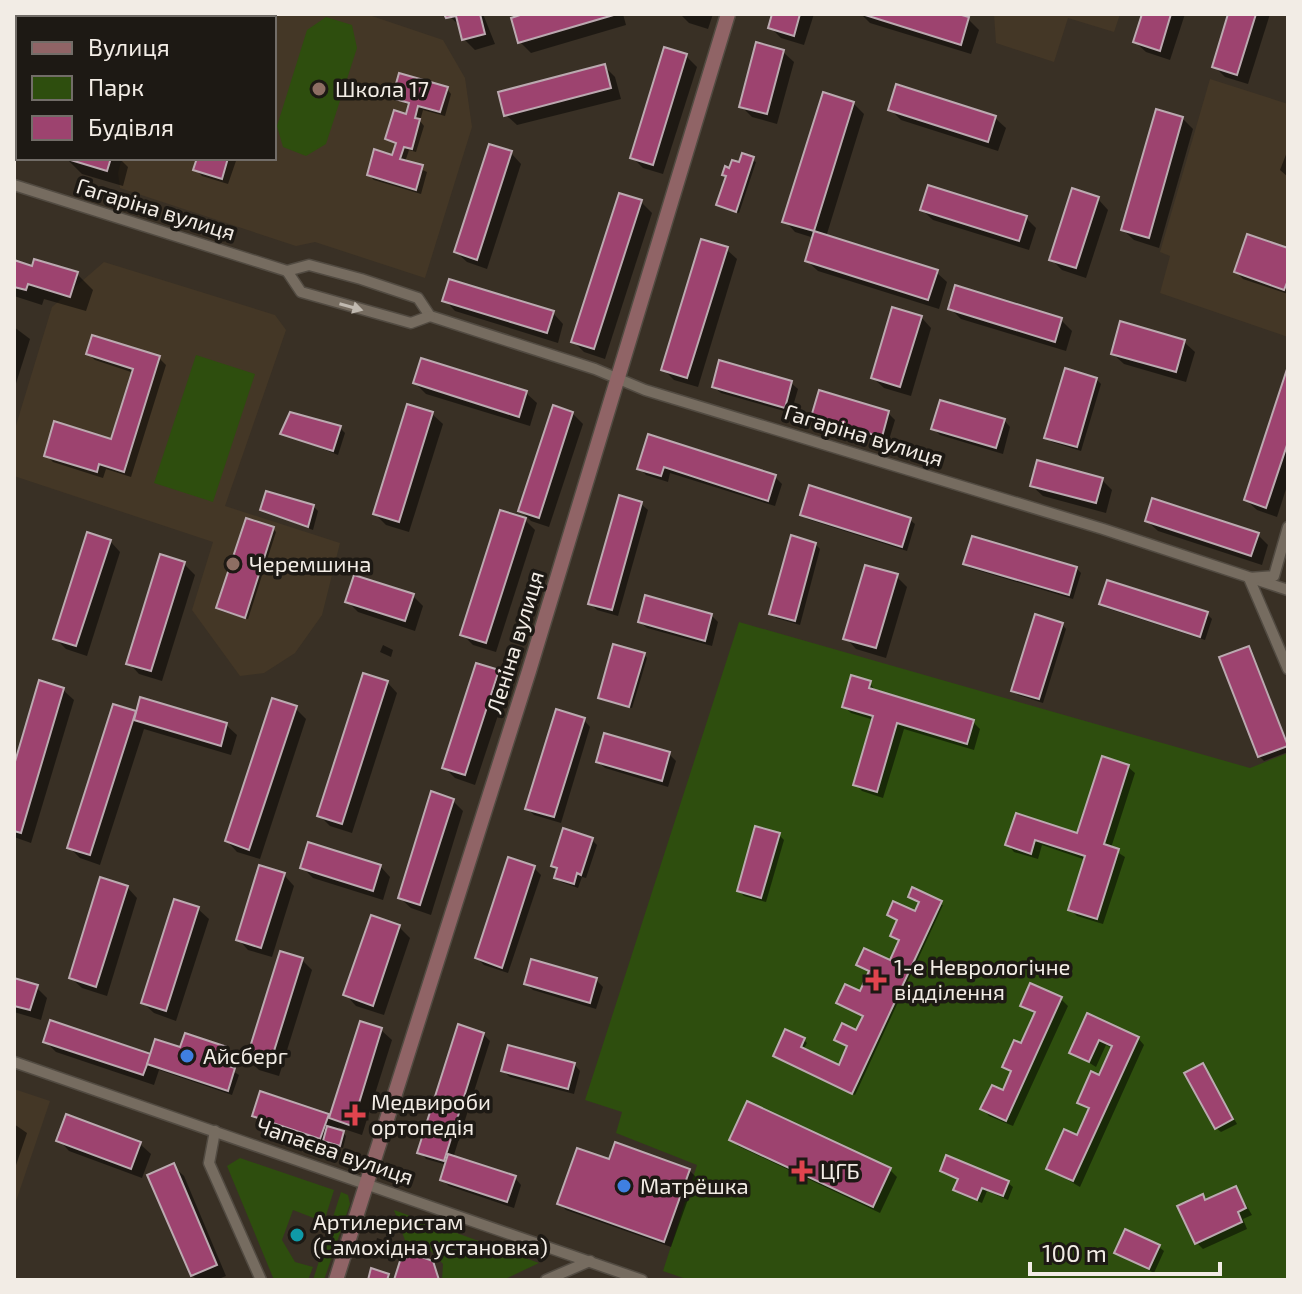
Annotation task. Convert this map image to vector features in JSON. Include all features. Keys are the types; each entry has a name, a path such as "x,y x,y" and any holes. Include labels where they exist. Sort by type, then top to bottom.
{"street":[{"name":"Леніна вулиця","path":"336,1280 618,379 728,14"},
{"name":"Гагаріна вулиця","path":"14,185 287,271 309,265 361,279 418,298 430,316 618,379 1288,590"},
{"name":"Гагаріна вулиця","path":"287,271 301,292 411,323 430,316"},
{"path":"1288,527 1274,576 1249,578 1288,669"},
{"name":"Чапаєва вулиця","path":"14,1062 642,1280"},
{"path":"215,1131 209,1163 261,1280"},
{"path":"546,1280 590,1261"}],"shaded area":[{"path":"366,14 443,40 465,78 472,127 425,278 315,242 296,246 120,188 118,173 121,160 276,160 276,16 128,16"},
{"path":"994,14 1120,14 1114,32 1068,18 1054,62 996,43"},
{"path":"1210,79 1288,104 1288,337 1160,293 1170,256 1160,252"},
{"path":"104,262 275,315 286,330 225,506 340,543 322,615 295,653 264,673 240,676 192,610 213,542 14,476 14,432 52,307"},
{"path":"14,1089 50,1101 14,1207"}],"green space":[{"path":"326,17 352,25 357,48 326,144 306,156 283,147 277,126 307,30"},
{"path":"196,355 255,374 213,502 154,483"},
{"path":"739,622 1250,768 1288,753 1288,1280 689,1280 663,1271 697,1165 616,1133 622,1112 585,1100"},
{"path":"240,1158 334,1190 324,1222 293,1210 282,1240 295,1262 313,1267 308,1280 274,1280 227,1166"},
{"path":"341,1192 348,1195 350,1204 324,1280 313,1280"},
{"path":"394,1210 539,1263 503,1280 442,1280 443,1264 430,1250 407,1246"}],"building":[{"path":"14,14 39,14 16,16 14,65"},
{"path":"444,14 480,14 485,34 462,40 456,16 446,18"},
{"path":"523,14 617,14 518,43 511,18"},
{"path":"772,14 800,14 794,36 768,28"},
{"path":"862,14 958,14 969,17 961,45"},
{"path":"1142,14 1171,14 1160,51 1133,42"},
{"path":"1228,14 1256,14 1237,75 1212,67"},
{"path":"756,42 784,50 767,114 739,107"},
{"path":"664,47 687,54 653,165 630,158"},
{"path":"605,64 611,88 504,116 498,92"},
{"path":"399,73 448,87 440,112 418,106 415,118 420,119 412,149 404,147 400,159 423,165 416,190 367,175 374,149 392,155 396,143 385,139 394,110 406,114 409,103 392,98"},
{"path":"896,84 996,116 988,142 888,110"},
{"path":"823,92 854,102 814,231 782,222"},
{"path":"1156,109 1183,117 1149,238 1121,230"},
{"path":"489,144 512,151 477,260 454,252"},
{"path":"742,153 754,157 736,212 716,205 726,176 722,175 725,166 729,168 732,160 739,162"},
{"path":"71,160 110,160 107,171"},
{"path":"196,160 227,160 222,179 193,170"},
{"path":"928,185 1027,216 1019,241 920,210"},
{"path":"1072,188 1099,197 1076,268 1049,260"},
{"path":"619,193 642,200 594,349 571,342"},
{"path":"814,231 938,270 928,300 805,261"},
{"path":"1247,234 1288,248 1288,280 1284,290 1234,272"},
{"path":"701,239 728,247 687,378 661,370"},
{"path":"34,259 78,272 70,297 28,284 26,290 14,287 14,260 32,266"},
{"path":"449,279 554,311 547,333 442,301"},
{"path":"955,285 1062,318 1055,342 948,309"},
{"path":"892,307 922,316 900,387 871,378"},
{"path":"1120,321 1185,340 1176,372 1111,354"},
{"path":"92,335 160,356 124,472 99,464 97,472 44,456 54,421 111,439 133,369 86,354"},
{"path":"421,358 527,391 519,417 413,383"},
{"path":"719,360 792,381 785,408 712,387"},
{"path":"1288,366 1288,442 1266,508 1244,500"},
{"path":"1065,368 1097,378 1077,447 1044,438"},
{"path":"819,390 889,411 882,437 811,417"},
{"path":"940,400 1005,419 996,448 931,429"},
{"path":"407,404 433,412 399,522 373,514"},
{"path":"553,405 573,412 539,518 518,511"},
{"path":"290,412 341,426 333,451 280,434"},
{"path":"648,434 776,475 768,501 664,467 661,476 637,469"},
{"path":"1037,460 1103,478 1096,503 1030,486"},
{"path":"809,485 911,518 902,547 800,515"},
{"path":"266,491 314,505 308,527 260,510"},
{"path":"619,495 642,502 612,610 588,604"},
{"path":"1152,498 1259,533 1251,556 1145,521"},
{"path":"500,510 526,518 486,643 460,635"},
{"path":"246,518 274,527 245,618 216,608"},
{"path":"87,532 111,540 76,646 53,639"},
{"path":"791,535 816,543 795,621 769,614"},
{"path":"972,536 1077,567 1069,595 963,564"},
{"path":"160,554 185,562 151,671 126,664"},
{"path":"865,565 898,574 876,648 843,639"},
{"path":"354,575 414,594 405,621 345,602"},
{"path":"1107,580 1208,612 1200,637 1099,604"},
{"path":"645,595 712,614 705,641 638,622"},
{"path":"1035,614 1063,623 1039,699 1011,691"},
{"path":"613,644 645,653 629,707 598,698"},
{"path":"1249,646 1288,746 1258,757 1219,657"},
{"path":"476,663 499,670 465,775 442,768"},
{"path":"363,673 388,681 342,824 317,816"},
{"path":"851,675 871,681 869,688 974,720 967,744 897,723 877,792 853,785 873,716 842,707"},
{"path":"39,680 64,688 21,833 14,831 14,765"},
{"path":"140,697 227,723 221,746 134,720"},
{"path":"272,698 297,706 249,850 225,841"},
{"path":"113,704 136,711 90,855 67,848"},
{"path":"556,709 585,718 554,817 525,809"},
{"path":"604,733 670,752 662,781 596,762"},
{"path":"1102,756 1129,765 1104,844 1119,849 1097,919 1068,910 1085,856 1035,840 1031,854 1005,845 1016,813 1077,833"},
{"path":"431,791 454,799 420,905 398,898"},
{"path":"755,826 780,833 761,898 737,891"},
{"path":"563,828 593,838 581,875 577,873 574,884 554,878 557,868 551,866"},
{"path":"308,842 381,865 373,891 300,868"},
{"path":"508,857 535,866 502,968 475,958"},
{"path":"259,865 285,873 261,948 236,940"},
{"path":"100,877 128,886 96,987 69,978"},
{"path":"912,887 942,901 852,1094 773,1056 785,1029 805,1038 801,1047 839,1065 847,1046 834,1040 842,1023 856,1030 863,1016 836,1003 845,984 860,991 869,971 856,965 864,948 890,960 899,940 890,936 897,920 887,915 893,901 915,911 919,902 908,897"},
{"path":"174,899 199,907 166,1011 141,1003"},
{"path":"371,915 400,925 373,1006 343,995"},
{"path":"280,951 303,958 269,1067 246,1060"},
{"path":"531,959 597,978 590,1003 524,984"},
{"path":"14,978 38,985 30,1010 14,1006"},
{"path":"1030,983 1062,997 1006,1121 980,1109 992,1085 1003,1090 1011,1071 1002,1067 1014,1040 1021,1043 1035,1012 1020,1006"},
{"path":"1087,1013 1139,1037 1073,1181 1046,1169 1064,1129 1077,1135 1089,1108 1077,1103 1091,1071 1099,1075 1112,1046 1099,1040 1089,1062 1069,1053"},
{"path":"50,1020 151,1054 143,1075 43,1042"},
{"path":"360,1021 382,1028 352,1126 329,1118"},
{"path":"458,1024 484,1033 444,1161 417,1153"},
{"name":"Айсберг","path":"185,1033 227,1047 222,1064 235,1068 228,1091 147,1064 155,1039 180,1047"},
{"path":"508,1045 575,1063 568,1089 501,1071"},
{"path":"1203,1063 1233,1119 1215,1129 1184,1073"},
{"path":"260,1091 329,1114 320,1139 252,1116"},
{"path":"747,1101 891,1168 873,1207 729,1140"},
{"path":"66,1114 141,1142 131,1169 56,1141"},
{"path":"327,1126 344,1131 340,1146 323,1141"},
{"name":"Матрёшка","path":"615,1142 690,1169 664,1242 557,1204 577,1148 609,1159"},
{"path":"448,1154 516,1176 507,1202 440,1180"},
{"path":"946,1155 1009,1181 1003,1196 982,1188 977,1200 953,1190 958,1179 940,1171"},
{"path":"174,1163 217,1265 191,1276 147,1175"},
{"path":"1236,1186 1246,1208 1238,1212 1242,1222 1195,1244 1177,1206 1203,1194 1205,1200"},
{"path":"1125,1229 1160,1245 1149,1269 1114,1253"},
{"path":"413,1254 433,1261 439,1280 394,1280 400,1261"},
{"path":"371,1268 389,1274 387,1280 368,1280"}],"place":[{"name":"Школа 17","path":"319,89"},
{"name":"Черемшина","path":"233,564"},
{"name":"1-е Неврологічне відділення","path":"876,980"},
{"name":"Айсберг","path":"187,1056"},
{"name":"Медвироби ортопедія","path":"355,1115"},
{"name":"ЦГБ","path":"802,1171"},
{"name":"Матрёшка","path":"624,1186"},
{"name":"Артилеристам (Самохідна установка)","path":"297,1235"}]}
